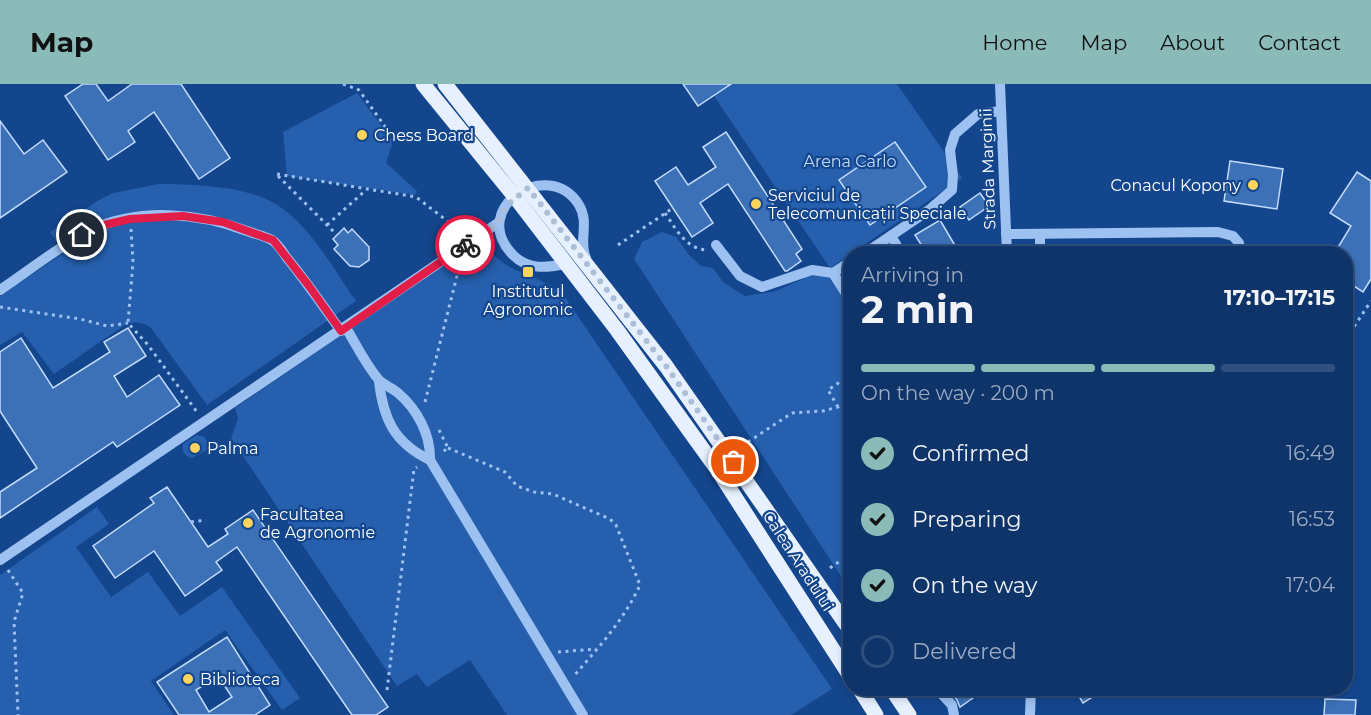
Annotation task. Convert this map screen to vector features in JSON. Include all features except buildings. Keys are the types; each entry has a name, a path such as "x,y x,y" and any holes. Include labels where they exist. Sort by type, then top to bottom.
{"main road":[{"name":"Calea Aradului","path":"423,84 515,197 617,330 717,469 843,665"},
{"name":"Calea Aradului","path":"445,84 666,366 843,620"},
{"path":"864,696 876,715"},
{"path":"896,696 909,715"}],"street":[{"name":"Strada Marginii","path":"1000,84 1007,246"},
{"path":"876,246 929,210 952,190 950,150 955,134 978,114 1001,111"},
{"name":"Calea Aradului","path":"528,188 545,185 560,188 578,203 585,223 583,252 594,275"},
{"path":"528,188 505,207 498,224 500,233 506,245 520,261 537,267 565,264"},
{"path":"0,290 82,235 104,225 130,219 165,216 204,218 223,222 273,240 380,381 398,393 413,409 430,446 430,460 583,715"},
{"path":"1,559 498,224"},
{"path":"1006,234 1218,232 1233,236 1239,246"},
{"path":"1040,234 1040,246"},
{"path":"891,236 897,246"},
{"path":"716,245 740,276 762,287 812,270 833,273 843,267"},
{"path":"833,273 843,289"},
{"path":"380,381 382,404 389,422 398,436 418,454 430,460"},
{"path":"944,696 952,705 954,715"},
{"path":"1030,715 1031,696"}],"path":[{"path":"343,84 359,90 396,142"},
{"path":"337,235 277,174 416,197 450,223 465,245"},
{"path":"327,225 366,189"},
{"path":"618,245 673,208"},
{"path":"665,213 686,242 697,249 707,250 716,245"},
{"path":"130,219 133,262 128,323 148,345 193,407"},
{"path":"1353,328 1371,301"},
{"path":"0,307 80,319 107,326 128,323"},
{"path":"838,407 828,390 843,380"},
{"path":"748,442 792,413 823,411 843,404"},
{"path":"448,448 505,472 517,486 534,492 553,494 610,519 616,525 640,585 631,605 598,649 566,686"},
{"path":"191,522 206,519"},
{"path":"1,559 23,593 14,622 18,715"},
{"path":"830,568 843,559"},
{"path":"546,653 598,649"}],"green space":[{"name":"Arena Carlo","path":"731,84 897,84 962,178 862,246 843,246 843,259 830,268 714,96"},
{"path":"357,93 393,141 386,163 417,191 415,195 287,176 283,132"},
{"path":"159,184 226,188 264,198 279,206 305,229 356,301 207,405 151,328 141,323 130,323 123,326 54,374 22,332 0,345 0,296 64,253 50,232 113,193"},
{"path":"662,232 676,237 690,256 701,266 713,268 723,282 745,296 776,291 809,276 825,274 837,283 843,292 843,579 634,259 642,242"},
{"path":"482,239 491,252 511,268 543,282 564,296 832,689 791,715 507,715 470,660 427,687 417,674 397,686 231,438 238,419 235,408"},
{"path":"197,435 204,437 208,443 207,450 192,458 184,453 183,444"},
{"path":"97,507 109,524 76,547 111,597 148,572 180,616 222,587 300,698 282,710 225,630 151,681 174,715 0,715 0,575"}],"way so far":[{"path":"465,245 498,224 505,207 528,188 666,366 734,462"}],"place":[{"name":"Chess Board","path":"362,135"},
{"name":"Conacul Kopony","path":"1253,185"},
{"name":"Serviciul de Telecomunicații Speciale","path":"756,204"},
{"name":"Institutul Agronomic","path":"528,272"},
{"name":"Palma","path":"195,448"},
{"name":"Facultatea de Agronomie","path":"248,523"},
{"name":"Biblioteca","path":"188,679"}],"route":[{"path":"82,235 104,225 130,219 183,216 223,222 273,240 341,331 465,245"}]}
